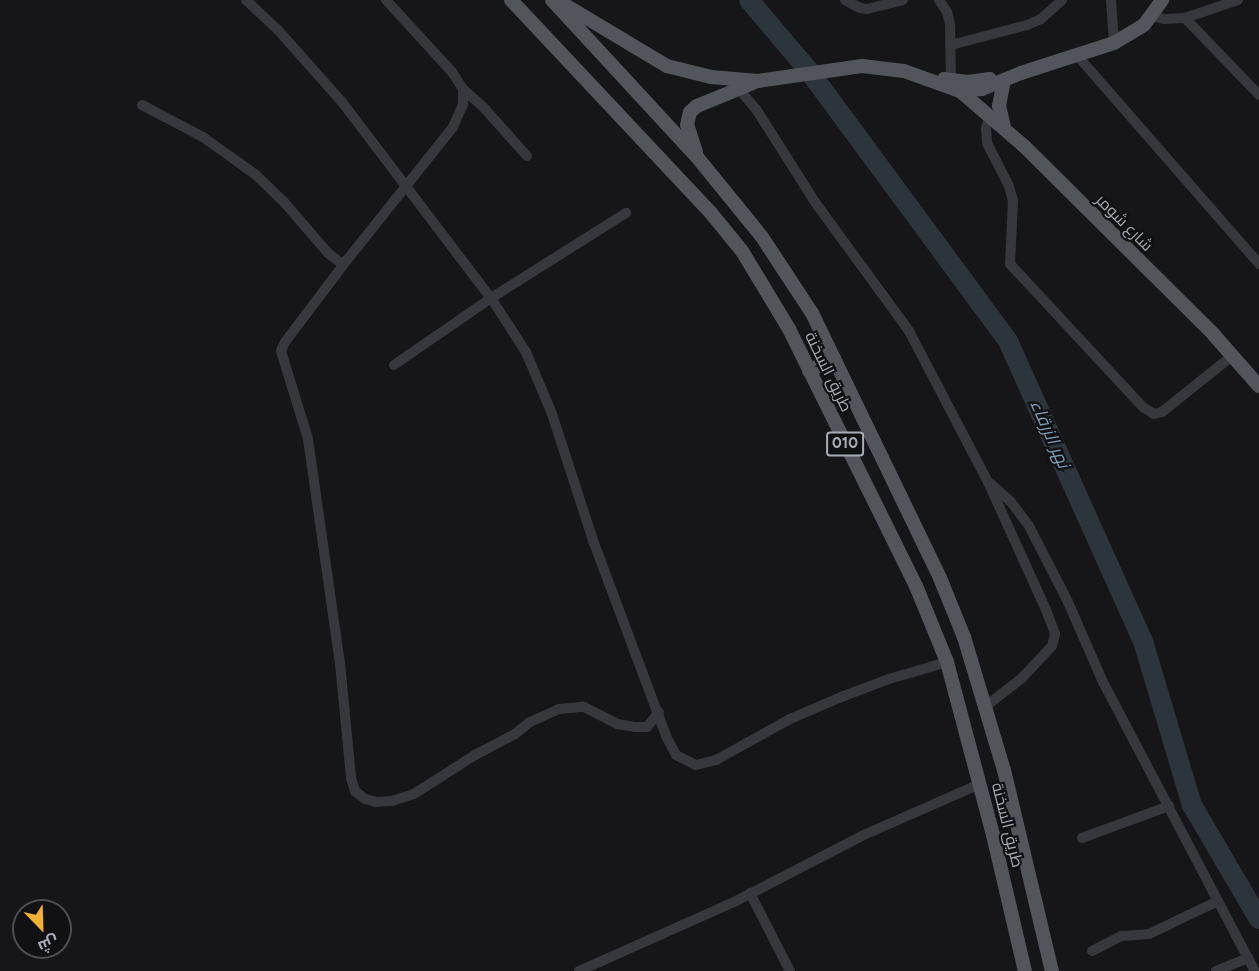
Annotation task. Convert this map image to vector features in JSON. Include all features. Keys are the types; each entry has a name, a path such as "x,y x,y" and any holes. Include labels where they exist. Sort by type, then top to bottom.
{"main road":[{"name":"طريق السخنة","path":"511,0 711,213 742,251 772,298 916,586 947,662 980,784 1025,971"},
{"name":"طريق السخنة","path":"554,0 697,157 762,237 792,280 834,358 952,605 986,706 1052,971"},
{"name":"شارع شومر","path":"554,0 667,66 711,77 758,81 819,70 862,66 904,71 955,86 982,89 1021,73 1114,43 1132,34 1153,16 1162,0"},
{"name":"شارع شومر","path":"955,86 1021,73"},
{"name":"شارع شومر","path":"697,157 687,125 690,112 697,106 758,81"},
{"path":"1004,81 999,106 1004,127"},
{"name":"شارع شومر","path":"955,86 1004,127 1232,356 1259,386"},
{"path":"809,371 834,358"}],"street":[{"path":"246,0 317,72 491,298 536,372 594,543 659,712 666,736 676,755 688,763 716,760 790,719 889,679 947,662"},
{"path":"386,0 429,45 463,89 485,109 526,156"},
{"path":"845,0 867,9 903,0"},
{"path":"939,0 947,12 955,86"},
{"path":"951,45 1027,25 1041,19 1062,0"},
{"path":"1112,0 1114,43"},
{"path":"1153,16 1164,19 1185,18 1238,0"},
{"path":"1185,18 1259,95"},
{"path":"1076,54 1259,264"},
{"path":"463,89 464,105 460,116 347,260 285,342 281,351 308,439 340,663 351,778 355,791 365,799 376,802 392,801 414,794 475,755 515,734 531,722 559,710 584,707 613,723 635,727 647,727 659,712"},
{"path":"739,89 756,109 815,202 909,331 988,482 1055,634 1052,646 1044,657 986,706"},
{"path":"142,105 185,126 238,161 271,188 335,260 341,263 347,260"},
{"path":"990,115 986,128 987,143 1009,186 1013,201 1010,264 1143,407 1154,414 1162,412 1232,356"},
{"path":"394,365 491,298 626,213"},
{"path":"988,482 1011,502 1029,526 1068,602 1103,682 1255,971"},
{"path":"579,971 750,893 866,834 980,784"},
{"path":"1082,838 1169,806"},
{"path":"750,893 790,971"},
{"path":"1092,951 1122,936 1149,934 1218,901"},
{"path":"1216,971 1248,958"}],"waterway":[{"name":"نهر الزرقاء","path":"749,0 809,71 1008,341 1143,641 1192,805 1259,919"}]}
